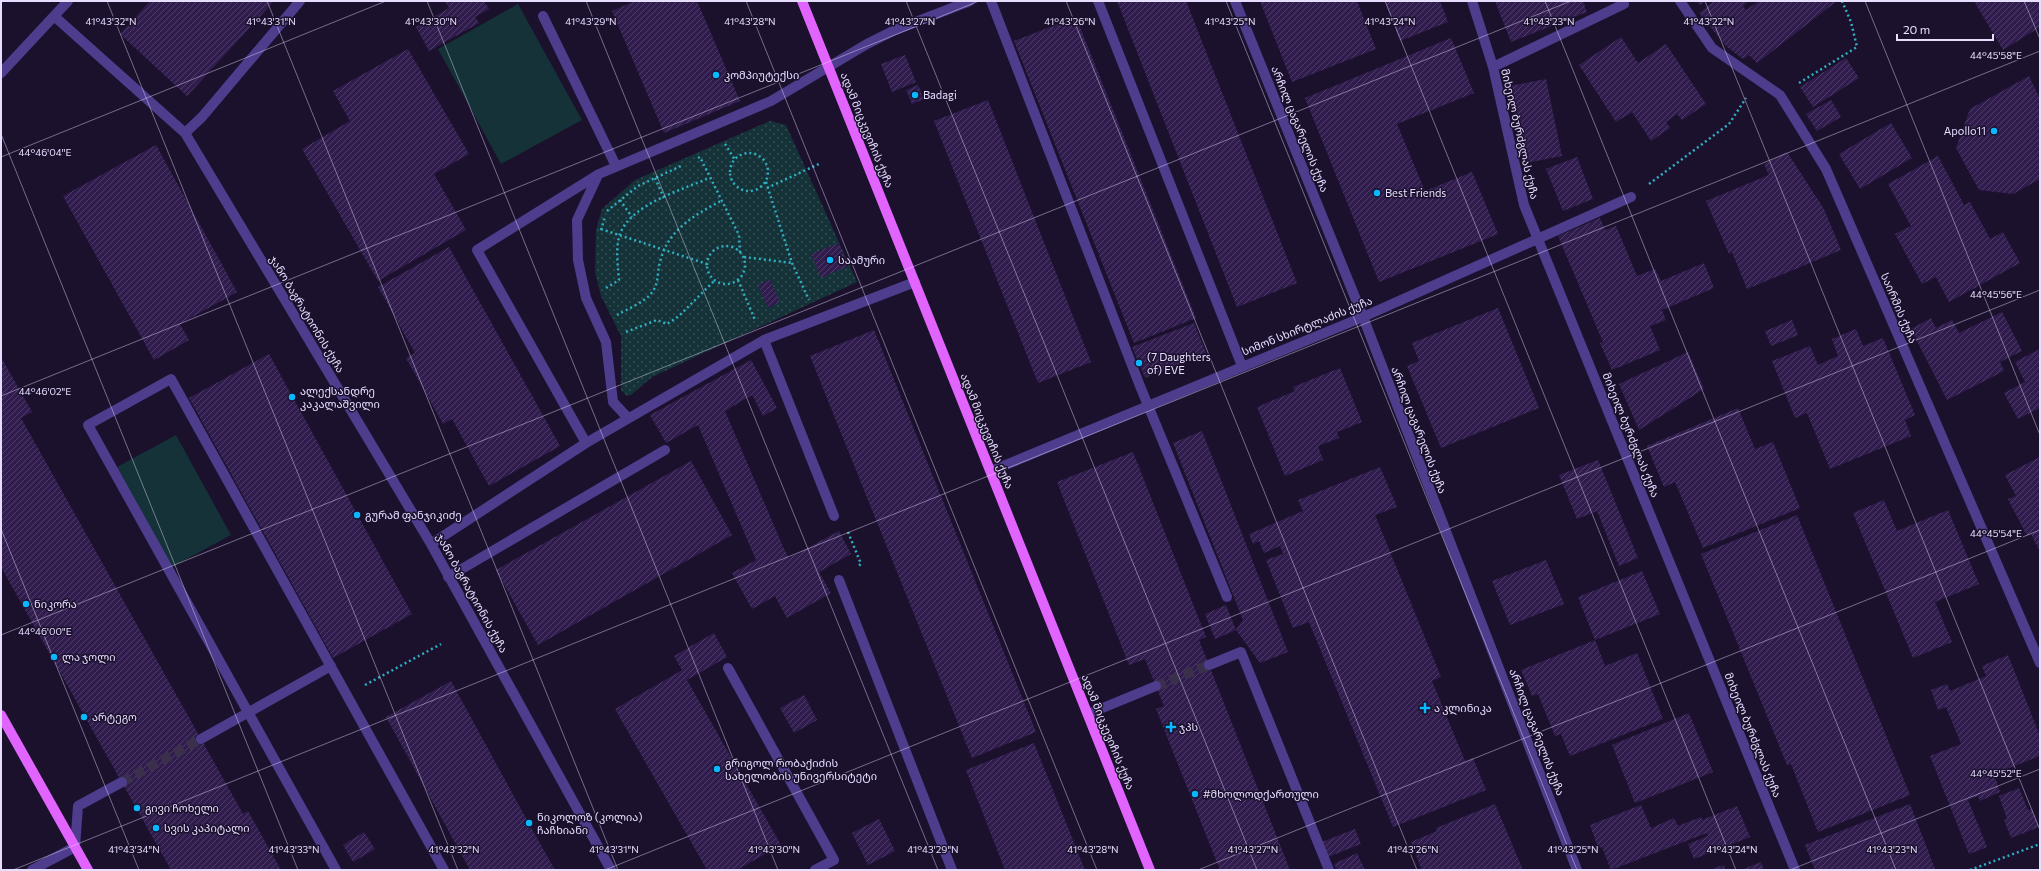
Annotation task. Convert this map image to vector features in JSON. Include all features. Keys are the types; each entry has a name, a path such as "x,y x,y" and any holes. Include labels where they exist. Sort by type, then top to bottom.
{"main road":[{"name":"ადამ მიცკევიჩის ქუჩა","path":"802,1 1150,870"},
{"path":"1,716 88,870"}],"street":[{"path":"1,73 68,1"},
{"path":"185,133 202,117 300,1"},
{"path":"586,443 477,250 599,174 771,101 828,66 895,30 970,1"},
{"path":"991,1 1148,405 1226,597"},
{"path":"1098,1 1242,366"},
{"name":"არჩილ ცაგარელის ქუჩა","path":"1235,1 1363,317 1577,870"},
{"name":"მიხეილ ბურძგლას ქუჩა","path":"1472,1 1493,67 1524,205 1795,870"},
{"path":"1493,67 1624,4 1623,1"},
{"name":"საირმის ქუჩა","path":"1680,1 1712,48 1780,95 1826,170 2040,664"},
{"name":"ჯანო ბაგრატიონის ქუჩა","path":"54,16 185,133 431,544 612,870"},
{"path":"543,16 616,166"},
{"path":"599,174 576,220 578,260 586,298 606,342 613,402 628,418"},
{"name":"სიმონ სხირტლაძის ქუჩა","path":"990,471 1363,317 1538,237 1631,198"},
{"path":"431,544 586,443 764,340 915,282"},
{"path":"764,340 834,516"},
{"path":"336,870 88,425 171,378 444,870"},
{"path":"448,577 665,450"},
{"path":"839,580 952,870"},
{"path":"1209,665 1241,652 1329,870"},
{"path":"201,739 331,666"},
{"path":"728,668 834,860 815,870"},
{"path":"1088,714 1156,686"},
{"path":"32,870 75,847 78,806 122,782"}],"path":[{"path":"1780,95 1857,47 1851,22 1842,1"},
{"path":"1631,198 1729,124 1757,80"},
{"path":"766,182 756,190 744,190 738,188 731,177 732,165 740,156 746,153 758,155 763,159 768,170 766,182 767,188 792,262 817,319"},
{"path":"693,160 700,157 738,235 740,252"},
{"path":"601,236 601,229 606,211 638,186 687,163"},
{"path":"767,188 821,163"},
{"path":"655,178 664,198"},
{"path":"604,289 619,280 617,255 619,236 625,224 647,205 709,178"},
{"path":"620,200 632,217"},
{"path":"616,315 652,293 657,283 660,262 672,235 684,223 698,213 721,200"},
{"path":"601,229 707,264"},
{"path":"729,246 740,252 744,257 745,270 738,280 727,284 715,280 708,270 707,264 709,258 717,248 729,246"},
{"path":"744,257 792,262"},
{"path":"606,342 646,323 657,320 667,324 679,316 715,280"},
{"path":"738,280 764,340"},
{"path":"602,283 605,294"},
{"path":"834,516 844,521 860,564 839,580"},
{"path":"347,695 441,644"},
{"path":"1970,870 2040,844"}],"green space":[{"path":"518,4 582,120 501,164 438,49"},
{"path":"770,121 786,125 857,282 652,377 631,395 627,396 621,390 621,336 601,296 595,272 596,230 602,209 635,180"},
{"path":"176,435 231,535 172,567 117,467"}],"building":[{"path":"150,1 274,1 187,96 120,34"},
{"path":"445,1 484,1 489,9 475,17 479,23 429,51 416,27 449,8"},
{"path":"635,1 697,1 740,101 664,133 612,11"},
{"path":"1117,1 1186,1 1297,283 1237,307"},
{"path":"1260,1 1357,1 1376,49 1292,82"},
{"path":"1385,1 1440,1 1448,22 1400,41"},
{"path":"1495,1 1583,1 1587,12 1511,42"},
{"path":"1696,1 1706,1 1700,5"},
{"path":"1714,1 1749,1 1743,6 1746,10 1759,1 1837,1 1757,63 1749,55 1743,59 1726,46 1699,13"},
{"path":"1974,1 2040,1 2040,27 2003,50"},
{"path":"1076,17 1196,318 1134,343 1014,41"},
{"path":"1621,37 1638,63 1666,44 1706,104 1682,120 1677,114 1666,122 1670,128 1651,141 1632,112 1616,122 1579,65"},
{"path":"1451,38 1474,93 1397,124 1425,191 1472,172 1498,234 1379,282 1305,98"},
{"path":"408,49 469,154 434,174 466,230 378,281 302,149 350,121 333,91"},
{"path":"905,55 916,82 892,92 881,64"},
{"path":"1846,58 1859,78 1813,107 1800,87"},
{"path":"2029,76 2040,99 2040,179 2013,194 1979,190 1956,148 1970,109"},
{"path":"1546,79 1562,156 1526,163 1510,86"},
{"name":"Badagi","path":"918,85 924,99 912,104 906,90"},
{"path":"988,100 1091,362 1038,383 934,121"},
{"path":"1831,100 1841,117 1817,131 1806,114"},
{"path":"1891,123 1912,158 1860,189 1839,154"},
{"path":"156,145 237,292 180,324 189,340 154,360 63,196"},
{"path":"1787,152 1824,209 1841,250 1747,289 1732,252 1729,254 1706,201 1769,175 1764,164"},
{"path":"1938,156 1964,205 1970,202 1990,239 2003,232 2020,263 1949,302 1936,277 1922,284 1895,234 1911,226 1888,184"},
{"path":"1577,157 1593,199 1563,211 1546,169"},
{"path":"1600,218 1605,230 1616,226 1637,276 1655,269 1661,281 1704,263 1714,288 1662,310 1666,320 1650,326 1660,350 1612,370 1600,343 1603,342 1558,236"},
{"name":"საამური","path":"839,243 848,266 821,278 811,254"},
{"path":"449,247 560,446 489,486 452,419 443,424 406,358 415,353 378,287"},
{"path":"770,279 780,302 768,308 758,285"},
{"path":"1498,308 1539,408 1441,448 1407,366 1419,361 1412,343"},
{"path":"2002,312 2022,351 2000,362 2004,371 1947,400 1911,329 1931,318 1936,328 1952,320 1959,333"},
{"path":"1792,320 1798,335 1771,346 1765,331"},
{"path":"1194,323 1206,353 1145,378 1132,347"},
{"path":"1856,329 1863,346 1883,338 1915,415 1905,420 1911,436 1830,469 1807,413 1795,418 1772,361 1810,346 1818,365 1838,356 1832,339"},
{"path":"874,330 1036,732 972,758 810,356"},
{"path":"2040,349 2040,408 2018,419 2004,393 2025,382 2015,362"},
{"path":"1688,352 1704,389 1639,430 1619,384"},
{"path":"269,354 412,614 333,658 189,398"},
{"path":"1,357 32,412 21,418 243,814 248,811 281,870 171,870 1,567"},
{"path":"751,360 777,408 763,416 752,395 725,411 784,549 789,558 839,531 851,554 819,572 831,593 787,618 775,596 752,609 732,573 756,560 698,425 666,443 650,415"},
{"path":"1340,368 1362,422 1337,432 1339,438 1318,446 1323,460 1285,476 1257,407 1295,391 1293,387"},
{"path":"1738,408 1755,449 1773,442 1800,508 1703,548 1675,482 1664,487 1647,446"},
{"path":"1202,431 1288,652 1260,663 1236,630 1243,620 1173,443"},
{"path":"1133,452 1206,637 1199,640 1290,870 1220,870 1156,709 1164,706 1145,659 1129,665 1057,482"},
{"path":"2040,457 2040,552 2031,534 2027,536 2008,499 2016,496 2005,475"},
{"path":"1598,460 1638,558 1619,566 1597,511 1577,519 1559,475"},
{"path":"691,461 732,535 538,645 496,570"},
{"path":"1380,467 1397,507 1375,515 1441,677 1432,681 1465,761 1473,758 1486,790 1393,827 1309,622 1293,628 1266,560 1283,554 1280,546 1264,553 1259,541 1253,544 1249,534 1303,511 1298,500"},
{"path":"1884,500 1897,531 1948,510 1979,584 1935,602 1952,642 1913,658 1853,513"},
{"path":"1797,515 1910,795 1818,832 1791,764 1787,765 1701,554"},
{"path":"1546,560 1564,604 1510,625 1492,581"},
{"path":"1642,571 1660,614 1595,640 1578,597"},
{"path":"1226,605 1236,630 1215,639 1205,614"},
{"path":"714,633 727,657 687,680 781,845 737,870 707,870 615,709 682,670 674,656"},
{"path":"1595,640 1605,666 1637,653 1663,719 1570,756 1561,734 1555,736 1538,694 1532,696 1521,670"},
{"path":"2008,655 2040,736 2040,756 1994,774 2000,792 1980,801 1978,796 1968,800 1987,847 1969,854 1930,756 1961,744 1946,707 1938,710 1931,690 1947,684 1950,691 1986,676 1982,666"},
{"path":"451,681 555,870 470,870 386,717"},
{"path":"804,695 817,720 794,733 780,708"},
{"path":"1689,713 1713,772 1635,803 1612,745"},
{"path":"1034,743 1085,870 1005,870 966,770"},
{"path":"2019,788 2028,810 2032,809 2039,827 2011,838 2004,820 2007,819 1999,796"},
{"path":"1495,804 1523,870 1418,870 1421,868 1411,842 1437,831 1436,828"},
{"path":"1910,804 1935,869 1815,870 1805,845"},
{"path":"1641,805 1651,828 1674,818 1678,826 1701,817 1702,820 1737,806 1750,837 1694,859 1688,844 1708,836 1707,833 1611,870 1602,847 1598,848 1590,825"},
{"path":"879,819 895,851 868,865 852,833"},
{"path":"1355,829 1361,844 1328,857 1322,842"},
{"path":"364,832 375,849 353,862 343,845"},
{"path":"1357,853 1365,870 1337,870 1334,864"},
{"path":"1761,862 1764,870 1741,870"},
{"path":"1724,865 1725,870 1714,870 1714,868"}],"tunnel":[{"path":"1156,686 1209,665"},
{"path":"122,782 201,739"}],"place":[{"name":"კომპიუტექსი","path":"716,75"},
{"name":"Badagi","path":"915,95"},
{"name":"Apollo11","path":"1994,131"},
{"name":"Best Friends","path":"1377,193"},
{"name":"საამური","path":"830,260"},
{"name":"(7 Daughters of) EVE","path":"1139,363"},
{"name":"ალექსანდრე კაკალაშვილი","path":"292,397"},
{"name":"გურამ ფანჯიკიძე","path":"357,515"},
{"name":"ნიკორა","path":"26,604"},
{"name":"ლა ჯოლი","path":"54,657"},
{"name":"ა კლინიკა","path":"1425,708"},
{"name":"არტეგო","path":"84,717"},
{"name":"ჯპს","path":"1171,727"},
{"name":"გრიგოლ რობაქიძის სახელობის უნივერსიტეტი","path":"717,769"},
{"name":"#მხოლოდქართული","path":"1195,794"},
{"name":"გივი ჩოხელი","path":"137,808"},
{"name":"ნიკოლოზ (კოლია) ჩაჩხიანი","path":"529,823"},
{"name":"სვის კაპიტალი","path":"156,828"}]}
